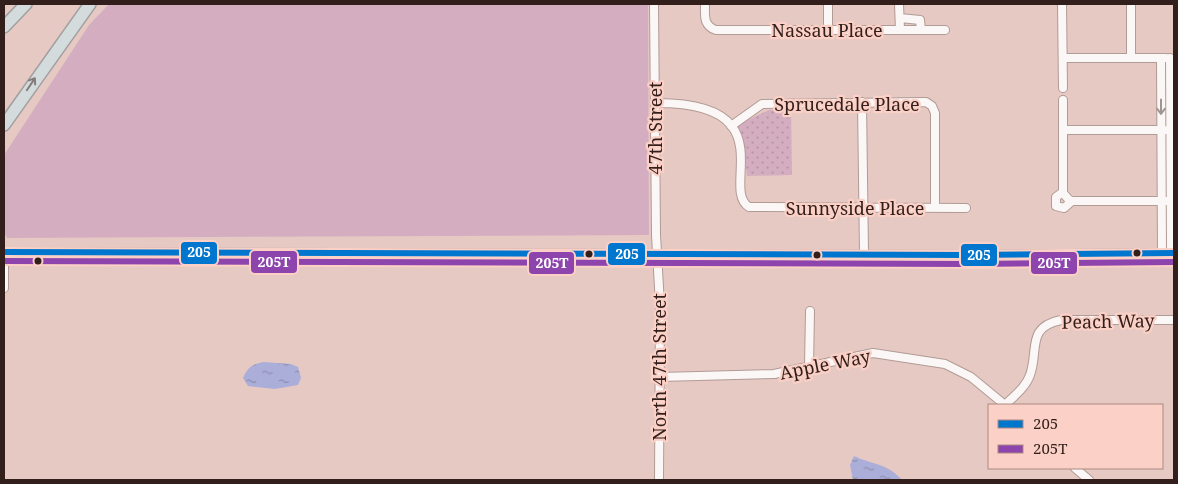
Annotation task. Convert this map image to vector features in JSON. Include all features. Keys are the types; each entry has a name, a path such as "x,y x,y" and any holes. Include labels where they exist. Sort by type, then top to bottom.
{"highway":[{"path":"4,27 26,4"},
{"path":"4,125 90,4"}],"street":[{"name":"47th Street","path":"654,4 657,253"},
{"name":"Nassau Place","path":"705,4 705,22 709,27 716,30 945,30"},
{"path":"828,4 828,30"},
{"path":"899,4 900,30"},
{"path":"1062,4 1063,88"},
{"path":"1131,4 1131,58"},
{"path":"900,18 920,20 921,30"},
{"path":"4,286 4,252 1172,253 1172,58 1062,58"},
{"path":"1161,58 1162,253"},
{"path":"1063,100 1062,192 1065,197 1071,201 1172,201"},
{"path":"862,102 864,253"},
{"name":"Sprucedale Place","path":"731,126 762,104 926,102 932,106 935,113 935,208"},
{"path":"655,103 686,103 699,106 716,113 731,126"},
{"name":"Sunnyside Place","path":"731,126 742,150 742,188 745,205 753,208 966,208"},
{"path":"1063,130 1172,130"},
{"path":"1062,192 1056,197 1056,206 1064,208 1071,201"},
{"name":"North 47th Street","path":"657,253 660,305 660,480"},
{"path":"809,367 810,311"},
{"name":"Peach Way","path":"1006,404 1026,383 1032,367 1035,340 1045,326 1052,322 1061,320 1174,320"},
{"name":"Apple Way","path":"660,377 749,376 809,367 873,353 926,360 958,370 1004,404"},
{"path":"1076,469 1088,480"}],"shaded area":[{"path":"109,4 648,4 649,235 7,238 4,233 4,155 89,25"},
{"path":"769,110 791,110 792,175 747,176 743,139 735,126"}],"water":[{"path":"264,362 291,364 298,367 301,378 298,385 275,389 248,386 243,378 247,371 253,365"},
{"path":"854,456 891,470 902,480 853,480 850,465"}],"transit line":[{"name":"205","path":"4,252 970,255 1174,253"},
{"name":"205T","path":"4,261 970,264 1174,262"}]}
